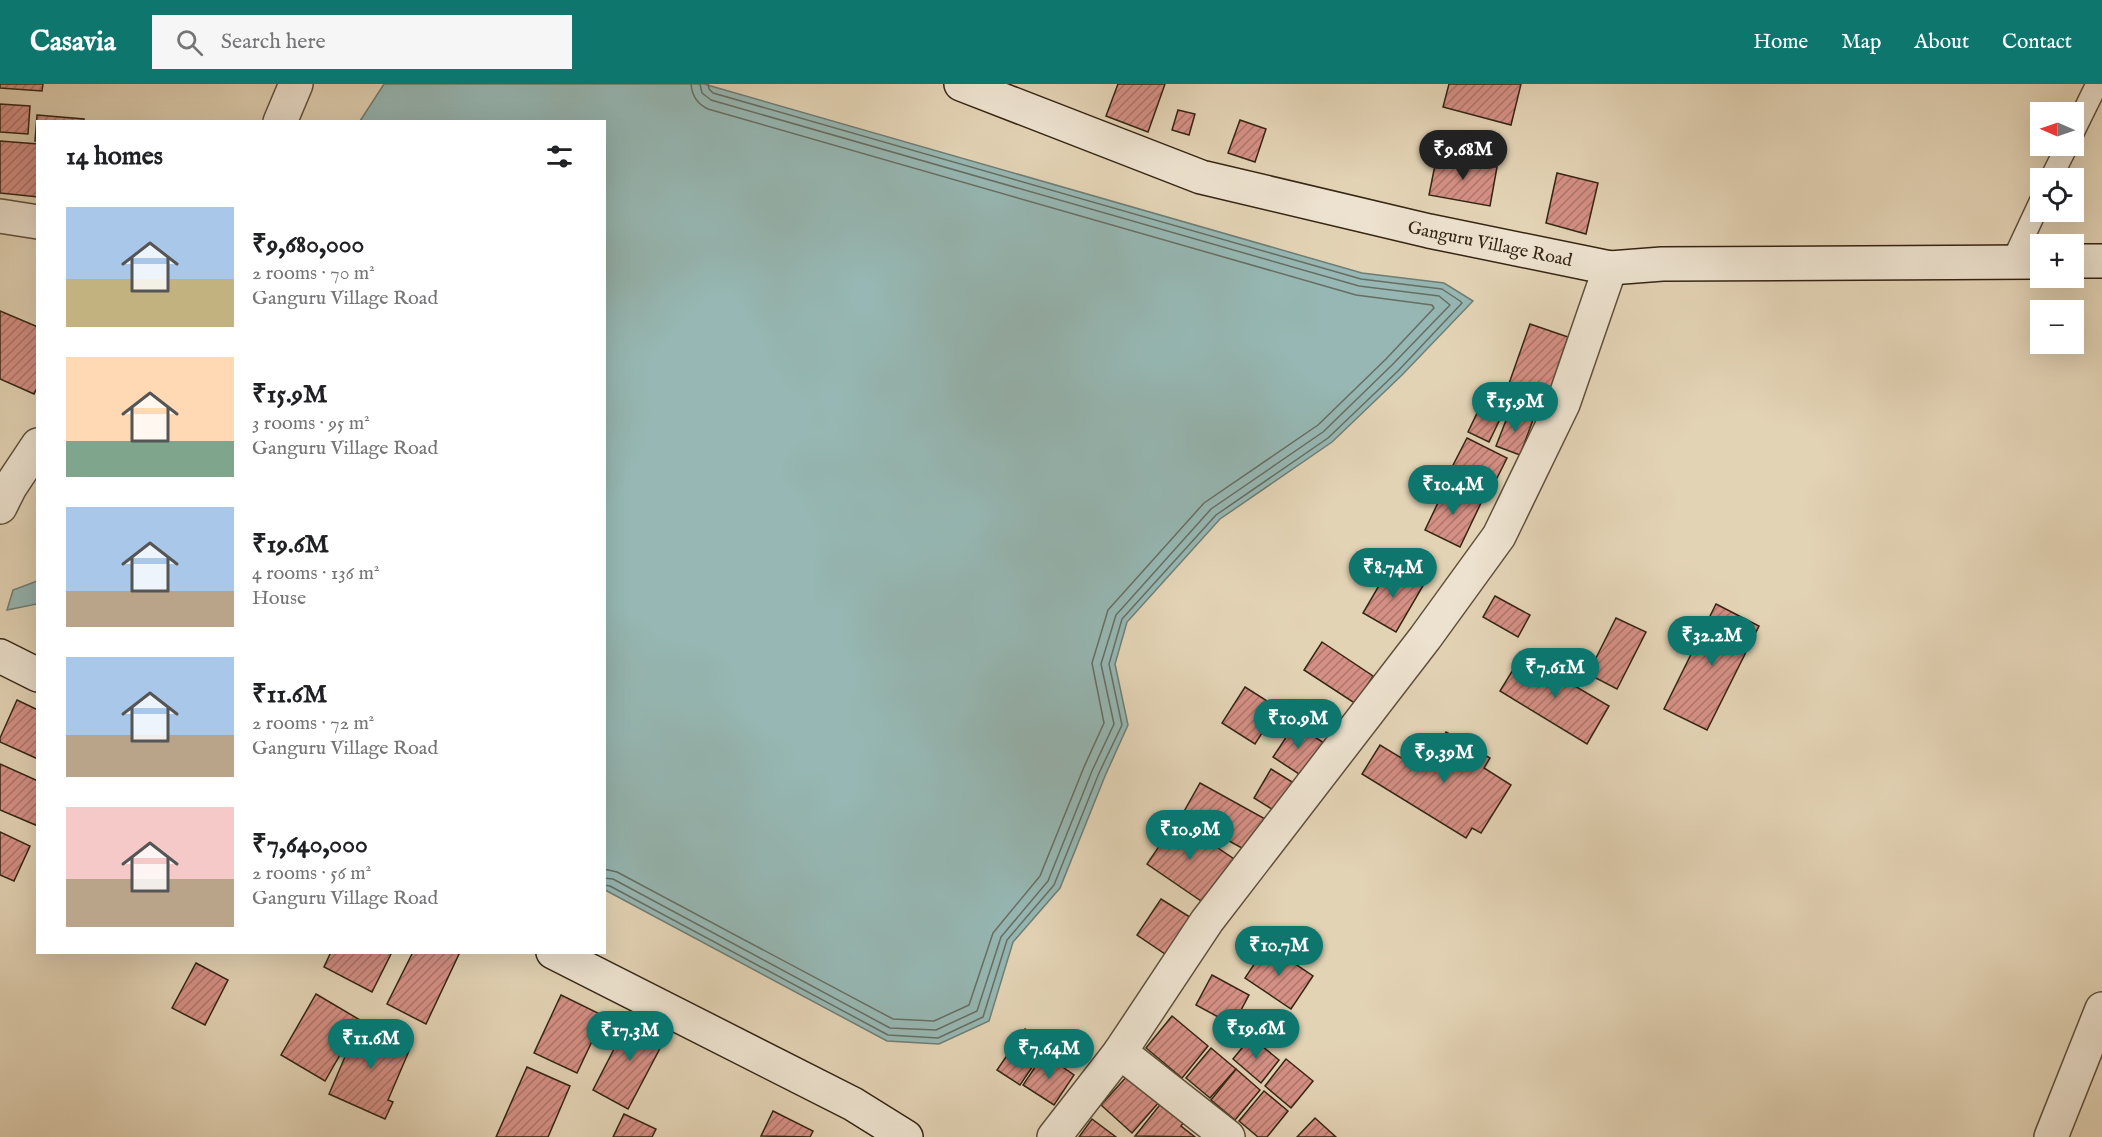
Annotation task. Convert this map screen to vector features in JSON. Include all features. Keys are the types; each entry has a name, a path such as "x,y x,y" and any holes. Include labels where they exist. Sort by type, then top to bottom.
{"street":[{"path":"281,120 296,84"},
{"name":"Ganguru Village Road","path":"961,84 1201,177 1429,231 1610,268 1662,264 2026,262"},
{"path":"0,216 36,222"},
{"path":"2084,261 2102,261"},
{"path":"1054,1137 1120,1052 1207,921 1425,638 1499,536 1563,404 1610,268"},
{"path":"0,507 10,487 36,449"},
{"path":"0,656 36,674"},
{"path":"557,954 853,1104 906,1137"},
{"path":"2051,1137 2102,1009"},
{"path":"1120,1052 1227,1137"}],"lane":[{"path":"2084,111 2097,84"},
{"path":"2026,262 2035,222"}],"water":[{"path":"384,84 704,84 1362,273 1444,283 1473,301 1402,375 1332,442 1220,519 1127,622 1115,664 1128,725 1060,888 1013,942 989,1021 939,1044 887,1041 606,891 606,120 361,120"},
{"path":"36,581 36,604 7,610 13,590"}],"building":[{"path":"0,84 43,84 42,91 0,88"},
{"path":"1118,84 1165,84 1148,132 1106,116"},
{"path":"1449,84 1521,84 1511,125 1443,107"},
{"path":"0,104 30,106 28,134 0,132"},
{"path":"1178,110 1195,114 1189,135 1172,130"},
{"path":"37,115 84,119 84,120 37,120"},
{"path":"1240,120 1266,129 1255,162 1228,153"},
{"path":"0,141 36,144 36,197 0,193"},
{"path":"1437,155 1497,167 1490,206 1429,195"},
{"path":"1557,173 1598,183 1586,234 1546,223"},
{"path":"0,311 36,326 36,390 34,394 0,379"},
{"path":"1530,324 1568,337 1545,406 1506,392"},
{"path":"1479,409 1500,419 1489,442 1468,432"},
{"path":"1510,410 1533,420 1520,455 1496,446"},
{"path":"1467,438 1507,458 1488,496 1448,475"},
{"path":"1446,486 1481,503 1460,547 1425,530"},
{"path":"1391,565 1424,584 1396,632 1363,613"},
{"path":"1495,596 1530,615 1518,637 1483,617"},
{"path":"1716,604 1759,626 1707,730 1664,709"},
{"path":"1616,618 1646,632 1617,689 1588,674"},
{"path":"1322,642 1373,676 1356,704 1304,670"},
{"path":"1522,655 1609,706 1587,744 1500,691"},
{"path":"1245,687 1278,708 1255,744 1222,723"},
{"path":"17,700 36,709 36,758 0,742"},
{"path":"1295,724 1324,743 1302,776 1273,757"},
{"path":"1446,732 1490,758 1484,768 1511,785 1481,833 1472,828 1466,838 1362,774 1380,745 1423,771"},
{"path":"0,764 36,780 36,825 0,810"},
{"path":"1271,769 1297,785 1280,814 1254,798"},
{"path":"1200,783 1267,820 1249,852 1182,815"},
{"path":"1177,820 1234,859 1204,903 1147,864"},
{"path":"0,832 30,846 14,881 0,875"},
{"path":"1161,899 1193,919 1168,956 1137,935"},
{"path":"1267,945 1313,976 1291,1009 1245,978"},
{"path":"330,954 391,954 372,992 324,967"},
{"path":"412,954 459,954 426,1024 387,1004"},
{"path":"196,963 228,980 205,1025 172,1008"},
{"path":"1212,975 1249,995 1233,1025 1196,1005"},
{"path":"316,994 360,1020 325,1081 281,1055"},
{"path":"561,995 604,1016 577,1073 534,1053"},
{"path":"631,1016 667,1035 628,1109 593,1090"},
{"path":"1172,1016 1208,1046 1182,1078 1146,1048"},
{"path":"360,1022 412,1044 388,1100 393,1102 385,1119 329,1094"},
{"path":"1025,1029 1048,1044 1020,1085 997,1070"},
{"path":"1251,1037 1279,1060 1261,1083 1233,1059"},
{"path":"1211,1048 1236,1069 1210,1098 1186,1078"},
{"path":"1044,1054 1074,1075 1054,1105 1023,1085"},
{"path":"1286,1059 1313,1081 1291,1108 1265,1086"},
{"path":"527,1067 570,1086 548,1137 496,1137"},
{"path":"1236,1069 1260,1090 1235,1120 1211,1100"},
{"path":"1129,1074 1160,1101 1132,1133 1101,1105"},
{"path":"1264,1091 1288,1111 1267,1137 1258,1137 1239,1121"},
{"path":"1163,1101 1186,1119 1181,1126 1195,1137 1135,1136"},
{"path":"773,1111 813,1131 810,1137 761,1136"},
{"path":"624,1114 656,1129 652,1137 613,1137"},
{"path":"1315,1118 1336,1137 1297,1137"},
{"path":"1092,1119 1116,1137 1079,1137"}]}
